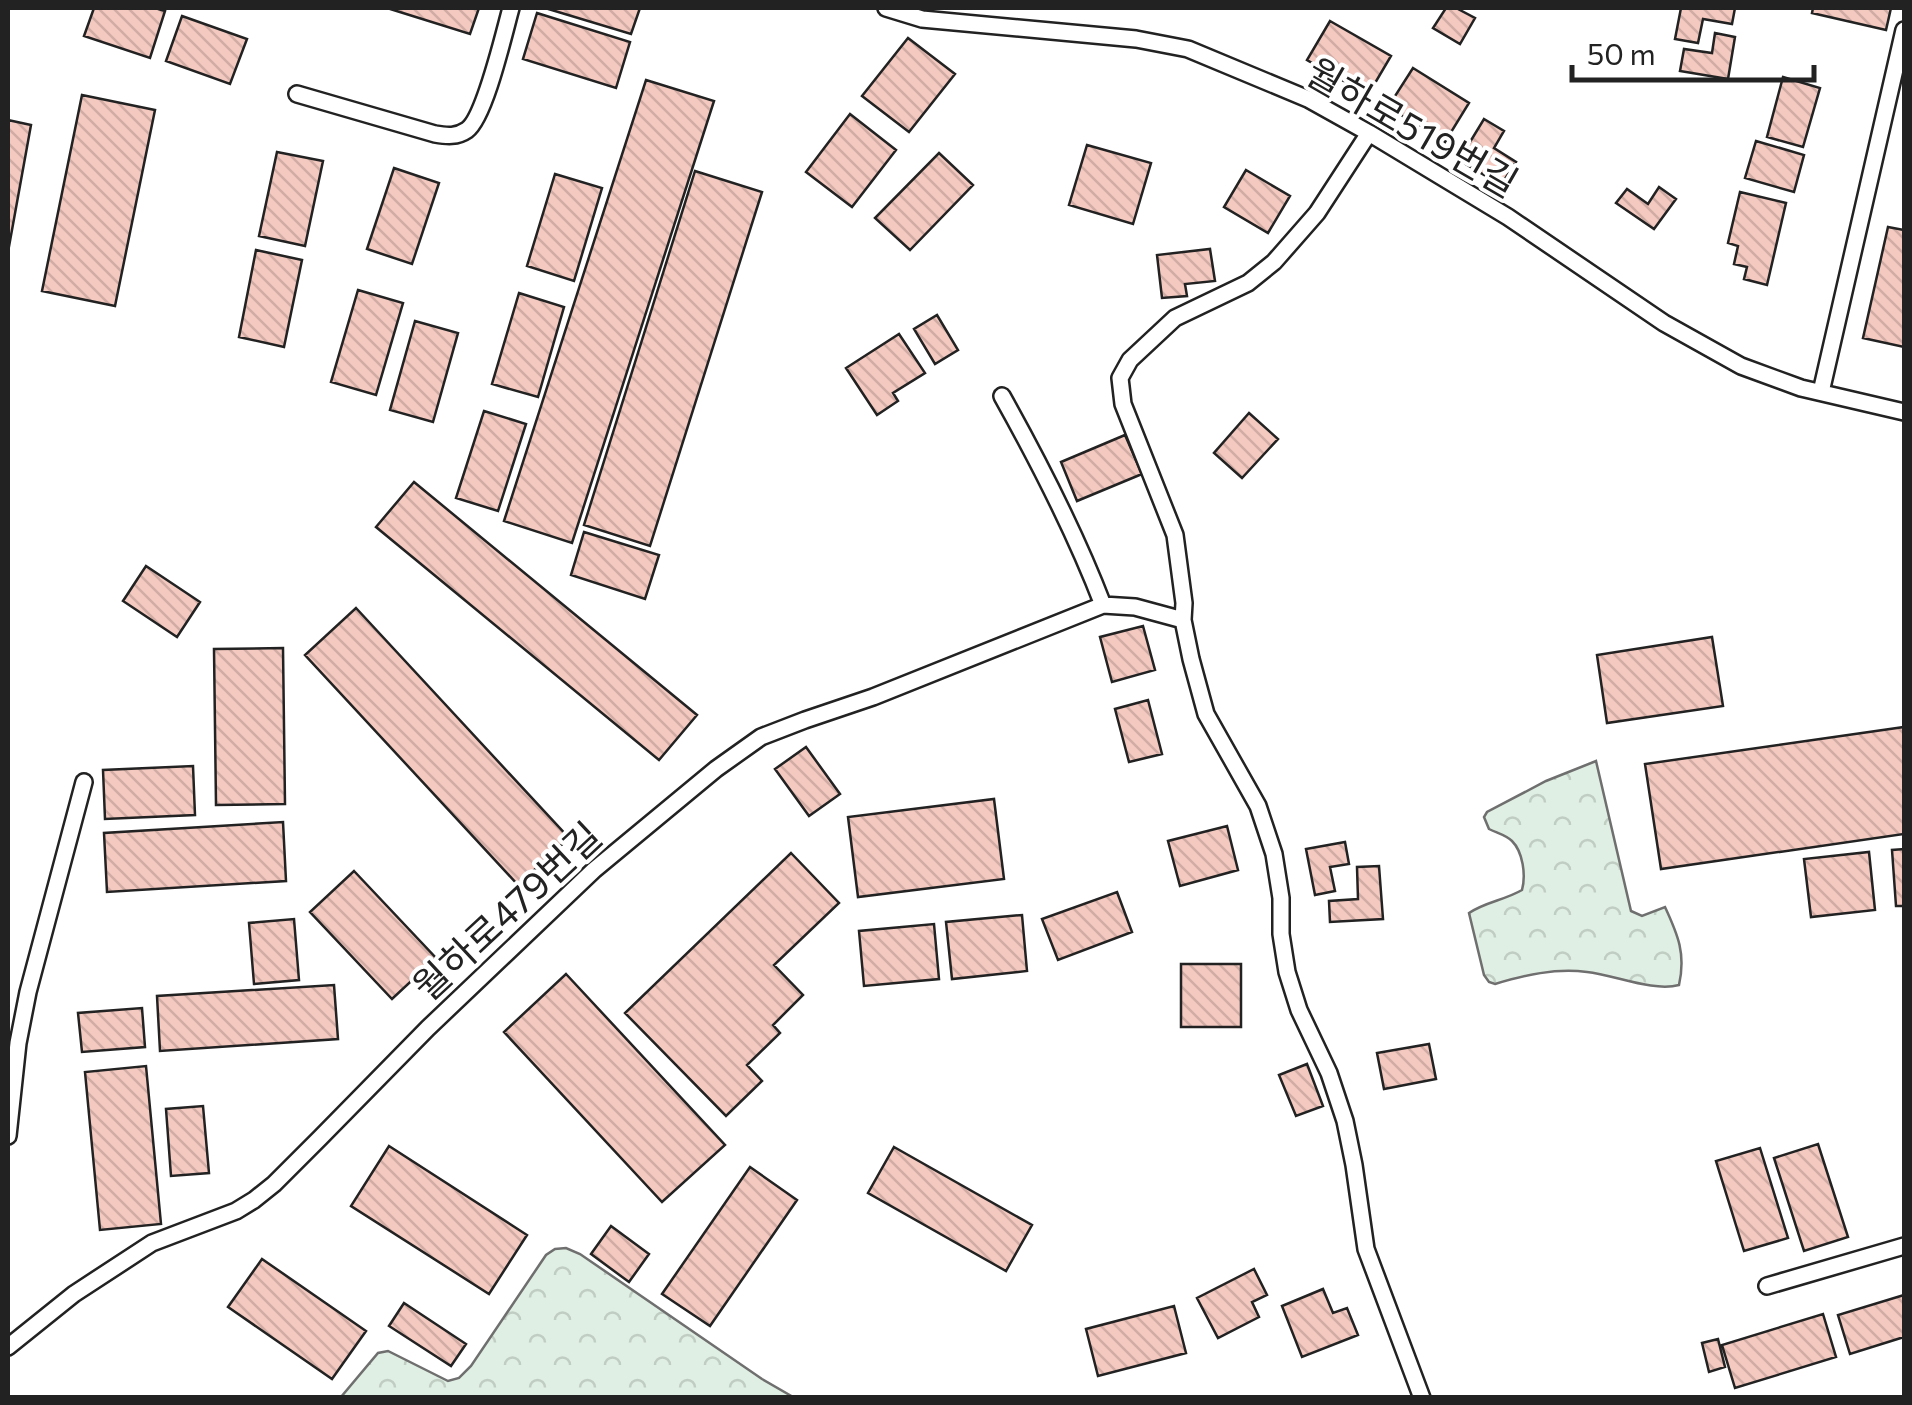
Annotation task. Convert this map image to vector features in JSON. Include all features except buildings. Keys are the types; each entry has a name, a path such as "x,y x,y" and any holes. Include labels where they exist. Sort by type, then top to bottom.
{"lane":[{"path":"297,94 435,134 452,136 465,131 476,121 511,8"},
{"name":"월하로519번길","path":"886,8 922,19 938,14 1117,36 1188,50 1308,100 1369,133 1508,216 1690,338 1741,366 1801,388 1904,412"},
{"path":"1821,392 1904,30"},
{"path":"1369,133 1317,213 1274,262 1248,283 1175,318 1130,360 1120,378 1123,404 1175,535 1184,620 1206,714 1258,806 1274,854 1287,972 1345,1120 1366,1249 1422,1398"},
{"path":"1002,396 1067,519 1103,605 1135,607 1184,620"},
{"name":"월하로479번길","path":"8,1347 74,1294 152,1243 236,1212 264,1192 594,870 716,768 761,738 1103,605"},
{"path":"8,1136 28,992 84,782"},
{"path":"1766,1286 1904,1246"}],"green space":[{"path":"1596,761 1631,911 1642,916 1665,907 1680,945 1679,985 1658,986 1575,971 1489,982 1469,913 1522,890 1523,871 1516,846 1489,829 1484,817 1546,781"},
{"path":"566,1248 580,1254 793,1397 341,1397 378,1353 388,1351 448,1381 459,1378 546,1255"}]}
